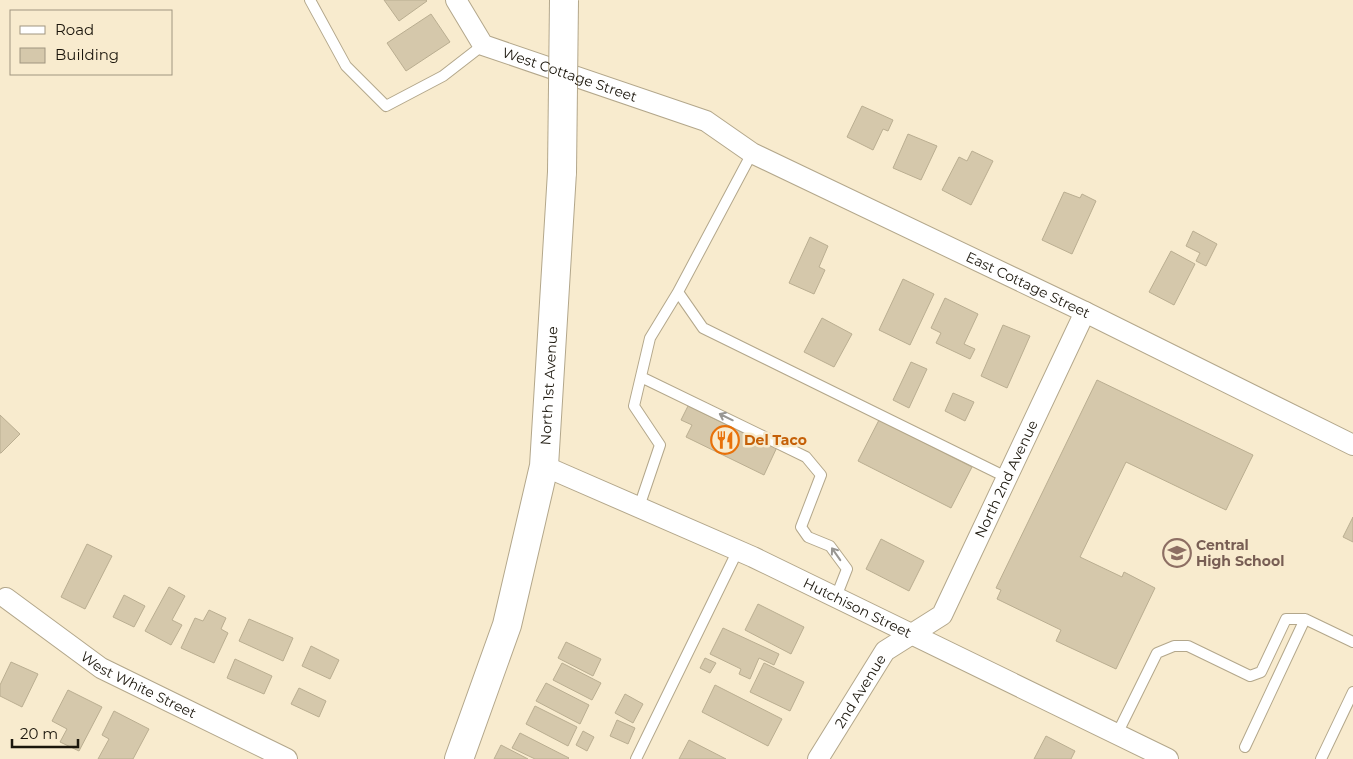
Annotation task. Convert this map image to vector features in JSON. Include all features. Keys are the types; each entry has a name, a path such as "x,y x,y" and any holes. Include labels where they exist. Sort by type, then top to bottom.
{"main road":[{"name":"North 1st Avenue","path":"459,759 507,626 544,466 562,172 564,0"}],"street":[{"path":"456,0 483,45"},
{"name":"West Cottage Street","path":"483,45 706,121"},
{"name":"East Cottage Street","path":"706,121 752,153 1085,312 1353,445"},
{"name":"North 2nd Avenue","path":"913,634 942,615 1085,312"},
{"name":"Hutchison Street","path":"544,466 738,550 1168,759"},
{"name":"West White Street","path":"3,598 101,668 274,756"},
{"name":"2nd Avenue","path":"818,759 885,651 913,634"}],"lane":[{"path":"310,0 346,66 386,106 443,76 483,45"},
{"path":"639,507 660,445 634,406 650,338 678,292 752,153"},
{"path":"678,292 703,328 1008,478"},
{"path":"641,377 806,457 821,475 801,527 808,537 830,546 847,569 836,597"},
{"path":"636,759 738,550"},
{"path":"1117,734 1157,654 1174,646 1188,646 1250,676 1261,672 1286,619 1305,619 1353,642"},
{"path":"1245,747 1305,619"},
{"path":"1321,759 1353,692"}],"building":[{"path":"384,0 426,0 427,1 399,21"},
{"path":"431,14 450,42 406,71 387,43"},
{"path":"862,106 893,120 888,131 883,129 873,150 847,137"},
{"path":"908,134 937,146 921,180 893,168"},
{"path":"972,151 993,161 971,205 942,190 959,157 967,161"},
{"path":"1064,192 1080,198 1082,194 1096,201 1072,254 1042,240"},
{"path":"1193,231 1217,244 1206,266 1196,261 1200,253 1186,246"},
{"path":"810,237 828,246 819,267 825,270 814,294 789,283"},
{"path":"1171,251 1195,264 1174,305 1149,292"},
{"path":"903,279 934,294 910,345 879,330"},
{"path":"945,298 978,314 964,344 975,349 970,359 936,343 941,333 931,328"},
{"path":"822,318 852,334 834,367 804,352"},
{"path":"1003,325 1030,336 1007,388 981,376"},
{"path":"911,362 927,369 909,408 893,400"},
{"path":"1097,380 1253,455 1226,510 1126,462 1080,557 1122,577 1124,572 1155,588 1116,669 1056,641 1061,630 997,599 1001,590 996,588"},
{"path":"953,393 974,402 965,421 945,411"},
{"name":"Del Taco","path":"688,406 762,442 764,438 778,445 764,475 686,437 692,425 681,420"},
{"path":"0,415 20,434 1,453 0,453"},
{"path":"879,420 972,467 951,508 858,461"},
{"path":"1353,517 1353,542 1343,537"},
{"path":"881,539 924,561 909,591 866,569"},
{"path":"87,544 112,556 85,609 61,597"},
{"path":"169,587 185,596 172,620 182,625 171,645 145,631"},
{"path":"124,595 145,606 134,627 113,617"},
{"path":"758,604 804,627 791,654 745,630"},
{"path":"209,610 226,618 221,629 228,633 214,663 181,648 195,618 203,621"},
{"path":"249,619 293,638 283,661 239,641"},
{"path":"723,628 779,654 774,665 759,658 750,679 739,674 741,669 710,654"},
{"path":"566,642 601,659 593,676 558,658"},
{"path":"311,646 339,660 330,679 302,666"},
{"path":"705,658 716,663 710,673 700,668"},
{"path":"235,659 272,676 264,694 227,678"},
{"path":"11,662 38,674 22,707 0,696 0,685"},
{"path":"562,663 601,683 592,700 553,680"},
{"path":"764,663 804,682 790,711 750,692"},
{"path":"546,683 589,705 580,724 536,701"},
{"path":"715,685 782,719 768,746 702,712"},
{"path":"299,688 326,701 319,717 291,704"},
{"path":"68,690 102,707 79,751 60,742 67,729 52,721"},
{"path":"625,694 643,704 633,723 615,713"},
{"path":"535,706 577,727 568,746 526,724"},
{"path":"114,711 149,729 133,759 98,759 109,739 102,735"},
{"path":"617,720 635,728 628,744 610,736"},
{"path":"583,731 594,737 587,751 576,745"},
{"path":"520,733 569,758 535,759 512,748"},
{"path":"1046,736 1075,751 1071,759 1034,759"},
{"path":"689,740 726,759 679,759"},
{"path":"501,745 528,759 494,759"}],"place":[{"name":"Del Taco","path":"725,440"},
{"name":"Central High School","path":"1177,553"}]}
